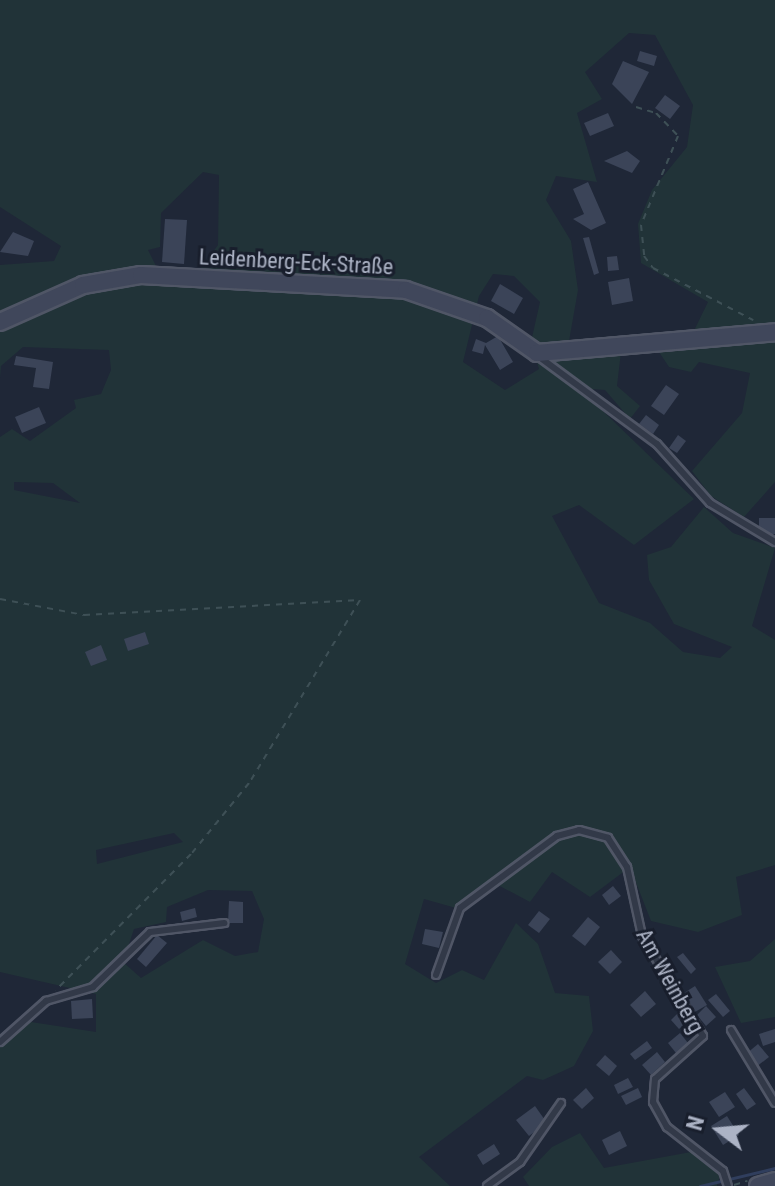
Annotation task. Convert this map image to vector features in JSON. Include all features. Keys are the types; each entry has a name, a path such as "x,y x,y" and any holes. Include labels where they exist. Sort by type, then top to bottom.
{"street":[{"name":"Leidenberg-Eck-Straße","path":"0,322 83,285 141,275 366,284 487,318 537,353"},
{"path":"537,353 768,328"},
{"path":"758,1186 775,1181"}],"lane":[{"path":"537,353 542,365 577,379 657,444 710,503 775,542"},
{"name":"Am Weinberg","path":"436,975 460,908 541,844 579,830 608,838 627,867 642,936 703,1036 655,1079 653,1102 667,1127 727,1183"},
{"path":"0,1042 46,1001 93,987 150,932 224,923"},
{"path":"731,1030 775,1103"},
{"path":"487,1186 520,1162 561,1103"}],"path":[{"path":"636,107 669,122 678,149 641,225 644,256 653,268 768,328"},
{"path":"0,599 84,615 187,613 360,600 249,783 191,854 46,1001"}],"shaded area":[{"path":"0,0 775,0 775,482 744,517 711,496 692,471 742,413 750,373 699,362 691,372 669,367 657,349 687,345 708,302 641,263 638,224 652,190 687,147 693,105 655,35 629,33 585,72 602,99 577,113 597,182 556,176 546,200 571,241 578,290 566,358 621,352 617,386 640,406 630,419 605,390 579,388 694,499 634,545 579,505 552,516 599,603 650,623 683,652 720,658 732,647 674,624 649,580 647,555 671,547 704,507 733,533 775,548 752,626 775,640 775,865 736,877 742,915 698,932 651,921 630,867 590,897 552,872 530,902 496,884 456,908 424,899 405,964 436,983 462,970 484,980 516,923 538,944 555,993 589,996 593,1031 574,1066 543,1080 527,1076 419,1157 450,1186 0,1186 0,1039 18,1020 96,1032 96,994 0,972 0,437 12,429 30,441 76,408 74,400 101,394 111,370 109,350 23,347 1,366 0,378 0,265 54,261 61,246 0,207","holes":["203,172 219,175 218,245 194,277 156,266 148,250 160,247 161,213","493,274 514,276 540,302 531,342 539,369 505,390 463,362 479,296","14,482 53,483 80,503 14,490","174,833 183,842 97,864 96,850","208,890 252,891 264,919 258,952 235,956 203,940 141,978 123,962 134,929 166,922 167,907"]},
{"path":"775,939 775,1017 741,1023 715,967 750,961"},
{"path":"580,1133 604,1168 691,1152 720,1175 717,1186 529,1186 523,1177 552,1147"}],"building":[{"path":"640,51 657,56 654,66 637,61"},
{"path":"623,61 649,72 632,104 612,84"},
{"path":"665,95 680,106 670,119 655,108"},
{"path":"608,113 614,126 590,136 584,123"},
{"path":"627,151 640,161 632,173 604,161"},
{"path":"588,182 606,223 591,230 573,219 584,214 573,189"},
{"path":"165,219 187,220 184,264 162,262"},
{"path":"13,232 34,241 28,256 0,252"},
{"path":"589,237 599,273 594,275 583,238"},
{"path":"617,256 619,270 608,271 607,257"},
{"path":"629,278 633,301 612,305 608,282"},
{"path":"500,284 523,298 514,314 491,301"},
{"path":"498,336 513,362 500,370 485,345 483,354 472,351 476,339 486,343"},
{"path":"16,356 53,362 49,389 33,387 36,368 14,365"},
{"path":"666,385 679,394 664,415 651,406"},
{"path":"39,407 46,423 22,433 15,417"},
{"path":"646,415 659,425 653,434 639,424"},
{"path":"678,435 686,441 677,453 669,448"},
{"path":"759,518 775,518 775,534 759,534"},
{"path":"145,632 149,644 128,651 124,639"},
{"path":"101,645 107,660 91,666 85,652"},
{"path":"613,886 621,896 609,905 602,895"},
{"path":"229,901 243,902 243,923 228,923"},
{"path":"195,908 197,917 182,921 180,912"},
{"path":"539,911 550,919 539,933 528,925"},
{"path":"588,917 600,927 585,946 572,936"},
{"path":"425,929 443,932 439,948 422,944"},
{"path":"157,935 167,943 146,967 137,959"},
{"path":"611,950 622,962 610,974 598,962"},
{"path":"683,953 696,969 691,974 677,957"},
{"path":"695,986 707,1005 695,1012 684,993"},
{"path":"645,991 656,1004 641,1017 630,1005"},
{"path":"716,994 730,1011 723,1017 708,1000"},
{"path":"92,999 93,1018 72,1019 71,1001"},
{"path":"706,1006 716,1017 706,1026 697,1015"},
{"path":"681,1010 689,1020 679,1029 671,1020"},
{"path":"775,1029 775,1042 763,1046 759,1034"},
{"path":"680,1033 688,1043 676,1053 668,1043"},
{"path":"647,1041 652,1048 635,1060 630,1054"},
{"path":"758,1044 769,1057 756,1067 746,1054"},
{"path":"657,1052 665,1062 651,1075 642,1065"},
{"path":"605,1055 617,1066 609,1076 596,1065"},
{"path":"628,1078 633,1087 618,1094 614,1085"},
{"path":"586,1088 594,1098 582,1109 573,1100"},
{"path":"638,1088 642,1097 626,1105 621,1096"},
{"path":"744,1088 756,1104 747,1110 736,1094"},
{"path":"725,1092 735,1107 719,1117 709,1102"},
{"path":"535,1106 547,1123 529,1136 516,1120"},
{"path":"727,1116 739,1135 723,1145 711,1126"},
{"path":"620,1131 627,1146 609,1155 602,1140"},
{"path":"494,1144 500,1154 483,1165 477,1155"}],"waterway":[{"path":"700,1186 775,1168"}]}
